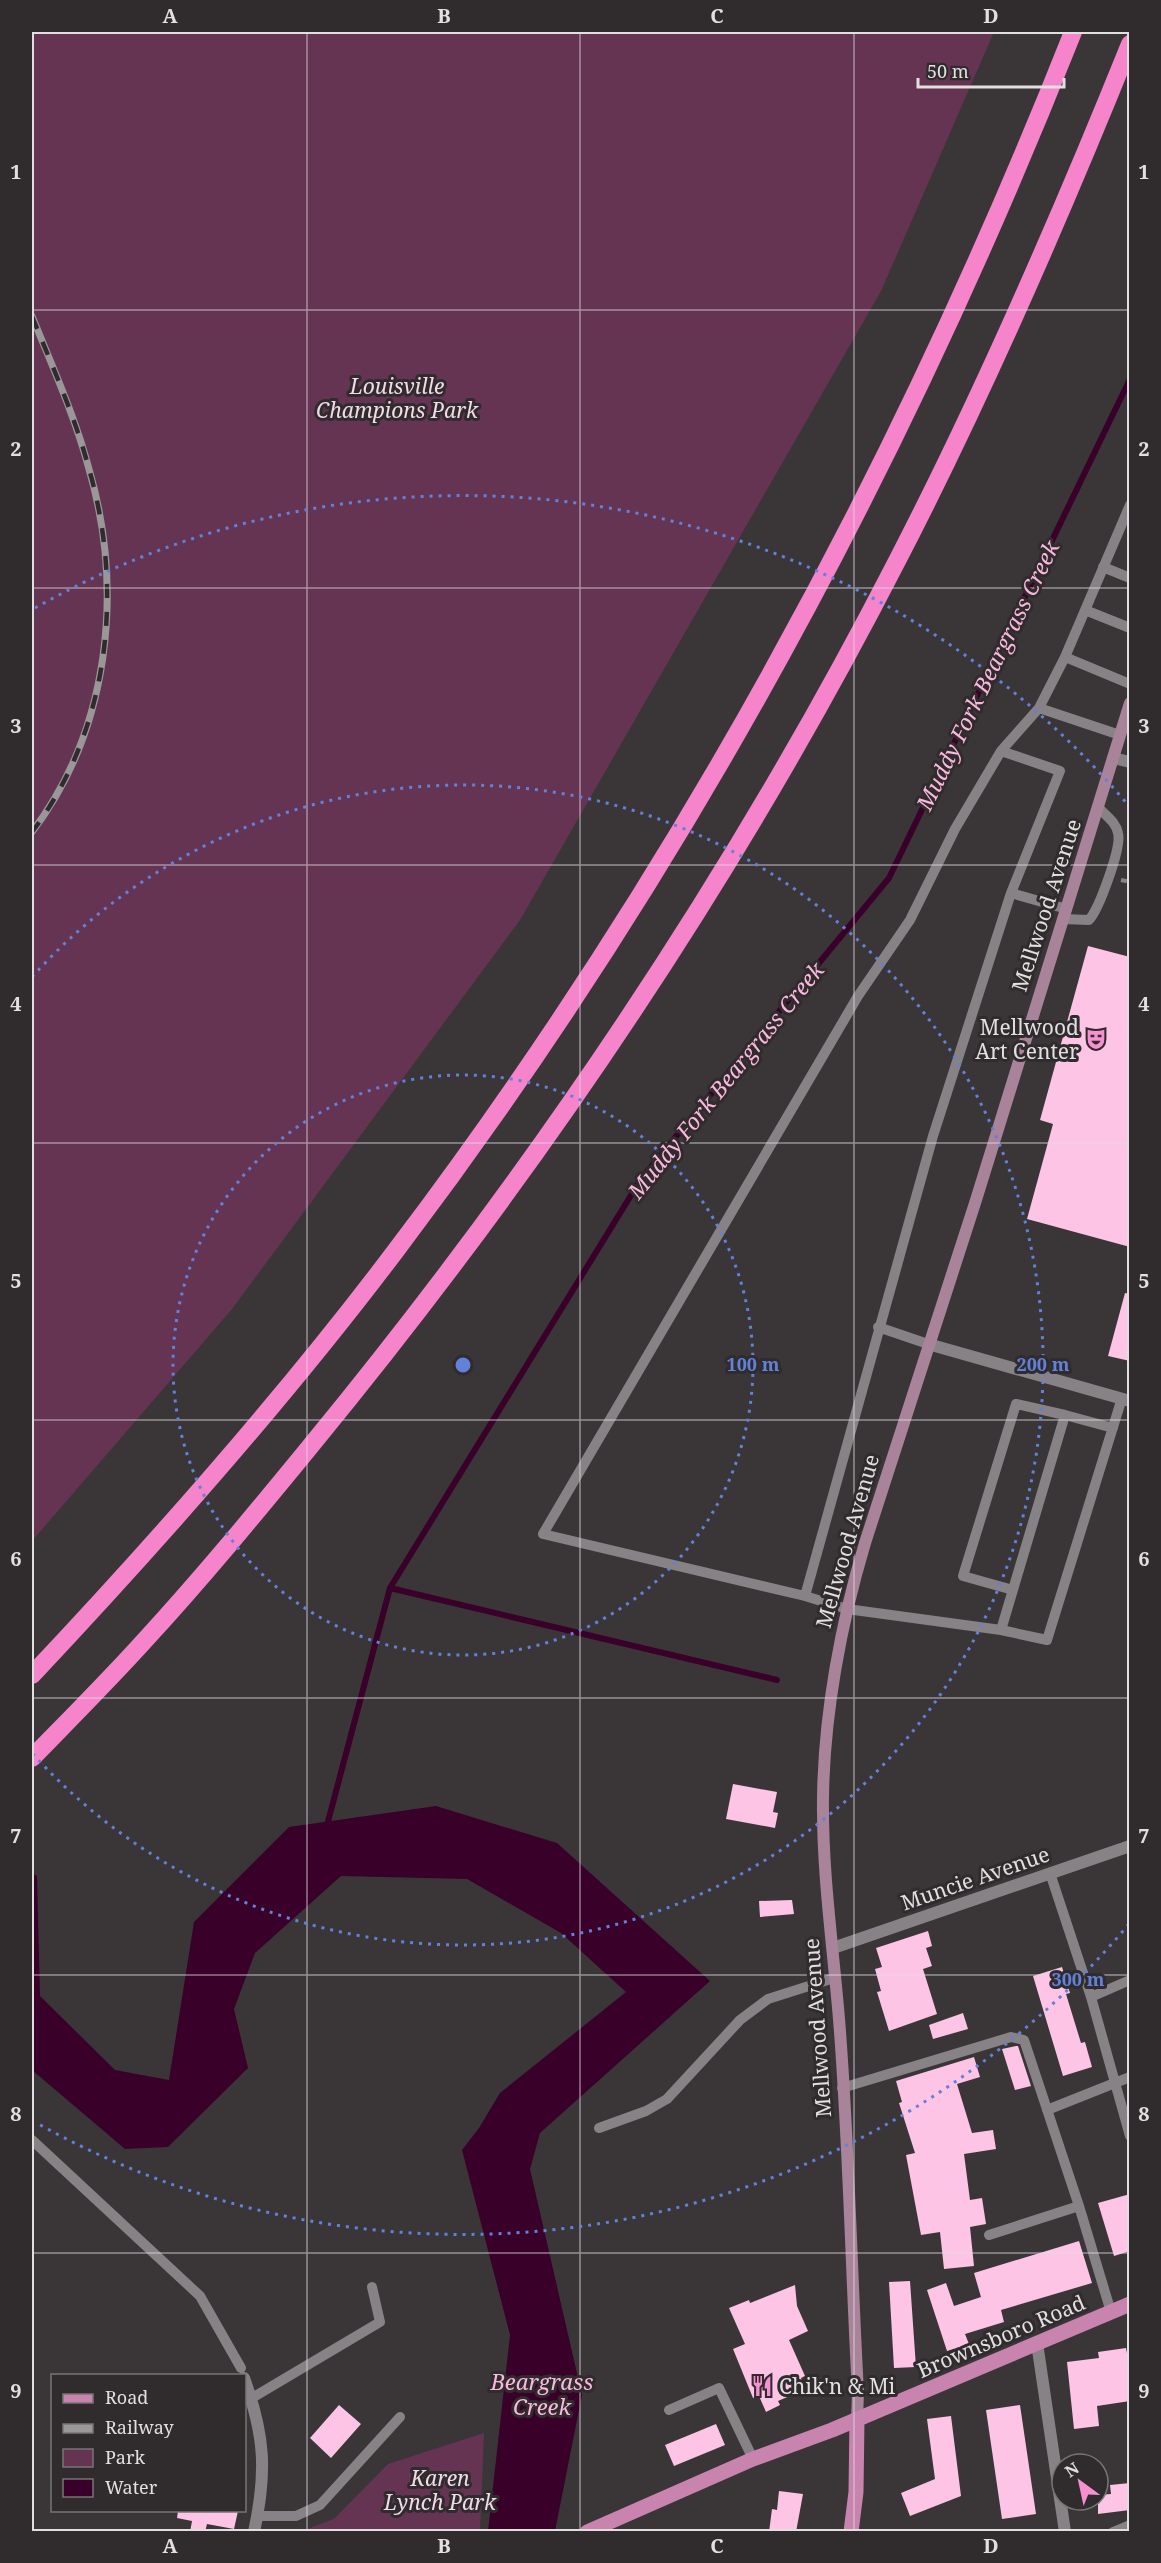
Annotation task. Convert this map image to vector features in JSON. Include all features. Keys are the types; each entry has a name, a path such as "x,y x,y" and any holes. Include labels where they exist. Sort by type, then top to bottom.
{"highway":[{"path":"32,1675 141,1559 216,1474 324,1343 398,1248 540,1047 675,839 806,611 897,435 976,267 1073,32"},
{"path":"32,1758 144,1641 231,1543 379,1362 525,1168 600,1059 719,876 826,692 896,563 1013,322 1130,45"}],"main road":[{"name":"Brownsboro Road","path":"587,2532 753,2459 856,2420 1130,2304"},
{"name":"Mellwood Avenue","path":"851,2532 856,2492 856,2420"}],"street":[{"name":"Mellwood Avenue","path":"856,2420 858,2391 842,2088 823,1799 825,1757 847,1609 865,1543 976,1200 1130,703"},
{"path":"1113,758 1130,762"},
{"path":"928,1344 1126,1400"},
{"name":"Muncie Avenue","path":"833,1948 1130,1846"},
{"path":"1037,2343 1065,2532"},
{"path":"246,2382 252,2398 262,2453 263,2485 254,2532"}],"lane":[{"path":"1126,1400 1113,1428 1047,1640 1001,1630 847,1609 805,1596 543,1534 847,1014 910,920 955,830 1001,751 1039,708 1065,657 1128,513"},
{"path":"1103,567 1130,578"},
{"path":"1085,610 1130,628"},
{"path":"1065,657 1130,684"},
{"path":"1039,708 1120,735"},
{"path":"805,1596 933,1136 1011,893 1060,771 1001,751"},
{"path":"1011,893 1065,914 1089,920 1097,911 1103,895 1119,837 1117,827 1099,808"},
{"path":"878,1327 928,1344"},
{"path":"1013,1590 963,1576 1016,1404 1113,1428"},
{"path":"1001,1630 1065,1415"},
{"path":"1050,1873 1091,1996 1130,2136"},
{"path":"599,2128 646,2112 668,2099 740,2020 768,1999 834,1978"},
{"path":"1091,1996 1130,1980"},
{"path":"842,2088 1011,2037 1024,2040 1079,2206 1111,2312"},
{"path":"1047,2110 1130,2077"},
{"path":"32,2140 200,2296 243,2374"},
{"path":"989,2235 1079,2206"},
{"path":"252,2398 380,2322 372,2287"},
{"path":"669,2410 719,2388 753,2459"},
{"path":"257,2516 296,2516 320,2505 400,2417"},
{"path":"1113,2532 1130,2524"}],"green space":[{"name":"Louisville Champions Park","path":"32,32 994,32 881,291 520,920 232,1309 32,1541"},
{"name":"Karen Lynch Park","path":"484,2433 480,2531 302,2531 334,2519 388,2464"}],"water":[{"name":"Beargrass Creek","path":"436,1806 557,1843 710,1981 540,2133 530,2169 582,2395 555,2531 488,2531 510,2335 462,2150 479,2128 500,2093 626,1992 561,1933 467,1879 341,1876 255,1953 234,2009 248,2068 168,2147 125,2149 32,2070 32,1873 37,1876 40,1996 115,2070 169,2080 194,1922 289,1827"}],"building":[{"name":"Mellwood Art Center","path":"1088,946 1130,957 1130,1247 1027,1219 1053,1124 1040,1120"},
{"path":"1125,1293 1130,1294 1130,1361 1108,1356"},
{"path":"733,1784 777,1792 773,1812 778,1813 775,1828 726,1819"},
{"path":"792,1900 794,1914 760,1917 759,1901"},
{"path":"928,1931 932,1946 926,1948 932,1966 923,1969 937,2014 889,2031 877,1992 881,1991 875,1969 882,1967 876,1948"},
{"path":"1062,1967 1070,1993 1066,1994 1081,2043 1085,2042 1092,2067 1063,2076 1033,1976"},
{"path":"963,2013 968,2029 933,2039 929,2025"},
{"path":"1018,2046 1031,2086 1015,2090 1002,2049"},
{"path":"974,2057 980,2077 957,2084 972,2133 993,2130 996,2149 964,2154 970,2200 982,2198 986,2224 970,2227 974,2266 944,2269 940,2232 921,2235 906,2155 915,2153 899,2103 902,2102 896,2081"},
{"path":"1130,2194 1130,2251 1114,2256 1098,2203"},
{"path":"1079,2241 1092,2283 1001,2310 1004,2322 965,2334 969,2344 947,2351 927,2290 946,2283 954,2306 981,2297 974,2273"},
{"path":"910,2281 916,2367 894,2368 889,2282"},
{"path":"795,2285 797,2306 808,2331 789,2340 805,2376 801,2378 806,2389 778,2401 780,2405 766,2412 759,2396 753,2398 733,2349 745,2344 729,2308 749,2300 750,2303"},
{"path":"1126,2348 1130,2369 1130,2401 1097,2406 1099,2426 1074,2429 1067,2362 1099,2358 1098,2352"},
{"path":"339,2405 361,2424 331,2458 310,2438"},
{"path":"1020,2405 1036,2514 1002,2519 986,2410"},
{"path":"951,2416 961,2496 910,2516 901,2493 935,2479 927,2419"},
{"path":"716,2424 725,2445 674,2466 665,2445"},
{"path":"1130,2483 1130,2510 1098,2514 1098,2512 1110,2512 1110,2485"},
{"path":"779,2491 803,2494 796,2532 769,2532 772,2509 777,2510"},
{"path":"178,2512 238,2512 234,2529 207,2524 205,2532 190,2532 192,2521 177,2518"}],"waterway":[{"name":"Muddy Fork Beargrass Creek","path":"326,1829 390,1588 641,1179 889,878 1130,379"},
{"path":"390,1588 777,1680"}],"railway":[{"path":"32,316 70,410 89,469 100,515 106,562 107,610 103,657 94,704 79,749 58,792 32,832"}],"place":[{"name":"Mellwood Art Center","path":"1096,1039"},
{"name":"Chik'n & Mi","path":"762,2386"}]}
